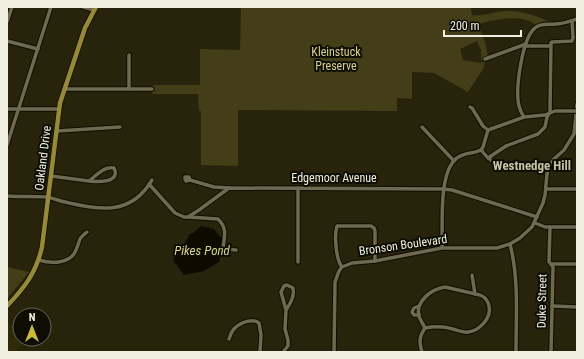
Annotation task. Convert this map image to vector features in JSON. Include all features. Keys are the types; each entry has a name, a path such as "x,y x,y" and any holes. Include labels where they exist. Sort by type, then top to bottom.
{"main road":[{"name":"Oakland Drive","path":"7,306 24,288 36,269 39,260 42,247 59,109 64,89 85,28 95,8"}],"street":[{"path":"7,22 12,7"},
{"path":"7,145 51,7"},
{"path":"84,7 95,8"},
{"path":"524,117 519,107 518,100 520,64 525,45 534,29 542,25 557,24 577,19"},
{"path":"488,158 506,146 538,134 545,126 550,112 550,46 552,42 572,41 572,21"},
{"path":"7,41 38,49"},
{"path":"485,59 525,45 550,46"},
{"path":"129,55 129,89"},
{"path":"64,89 152,89"},
{"path":"481,150 488,158 498,164 532,168 549,166 564,150 574,134 577,104"},
{"path":"470,106 483,126 488,130"},
{"path":"7,109 59,109"},
{"path":"488,130 524,117 545,115 556,111 577,111"},
{"path":"57,131 120,127"},
{"path":"422,127 454,161"},
{"path":"442,248 443,189 448,170 459,156 481,150 488,130"},
{"name":"Bronson Boulevard","path":"342,267 352,263 375,261 442,248 493,249 510,244 528,232 537,217 544,200 549,166"},
{"path":"51,176 89,181 107,181 113,178 116,174 114,168 109,167 104,169 89,181"},
{"path":"7,196 48,197 84,206 110,209 121,207 132,201 152,180"},
{"name":"Edgemoor Avenue","path":"190,180 214,187 229,188 443,189 452,190 537,217"},
{"path":"149,184 175,213 181,216 218,219 223,225 225,231 223,247 236,250"},
{"path":"188,216 229,188"},
{"path":"298,188 298,262"},
{"path":"546,188 577,189"},
{"path":"534,223 541,227 577,227"},
{"path":"334,352 335,282 337,273 342,267 337,257 336,231 338,226 371,226 374,228 375,261"},
{"name":"Duke Street","path":"550,227 549,262 553,267 551,352"},
{"path":"39,260 57,262 69,259 76,250 80,237 87,232"},
{"path":"510,244 516,277 516,352"},
{"path":"551,264 577,264"},
{"path":"472,275 475,294"},
{"path":"283,352 288,346 288,340 285,329 286,310 281,292 284,286 287,285 294,288 294,292 291,303 286,310"},
{"path":"419,314 414,315 412,310 419,306 426,296 434,290 449,287 485,298 490,307 488,318 478,328 466,332 438,326 425,328 421,334 420,340 422,352"},
{"path":"419,306 419,314 425,328"},
{"path":"552,306 577,307"},
{"path":"229,339 236,327 250,320 256,320 259,323 261,335 260,352"}],"shaded area":[{"path":"7,321 12,326 12,347 19,347 16,352 7,352"}],"green space":[{"name":"Kleinstuck Preserve","path":"241,7 471,7 472,15 513,11 530,14 552,23 537,27 532,22 518,18 510,18 479,24 486,45 488,57 481,60 481,50 477,41 460,49 463,60 481,63 485,61 483,69 468,92 434,73 412,72 412,99 397,98 397,111 238,110 238,166 201,165 201,111 199,111 198,94 152,94 153,85 200,85 200,49 240,50"},
{"path":"7,267 29,272 7,299"}],"water":[{"name":"Pikes Pond","path":"201,226 214,229 220,237 224,237 219,262 204,271 184,275 173,260 176,253 182,248 190,234"}],"district":[{"name":"Westnedge Hill","path":"532,165"}]}
